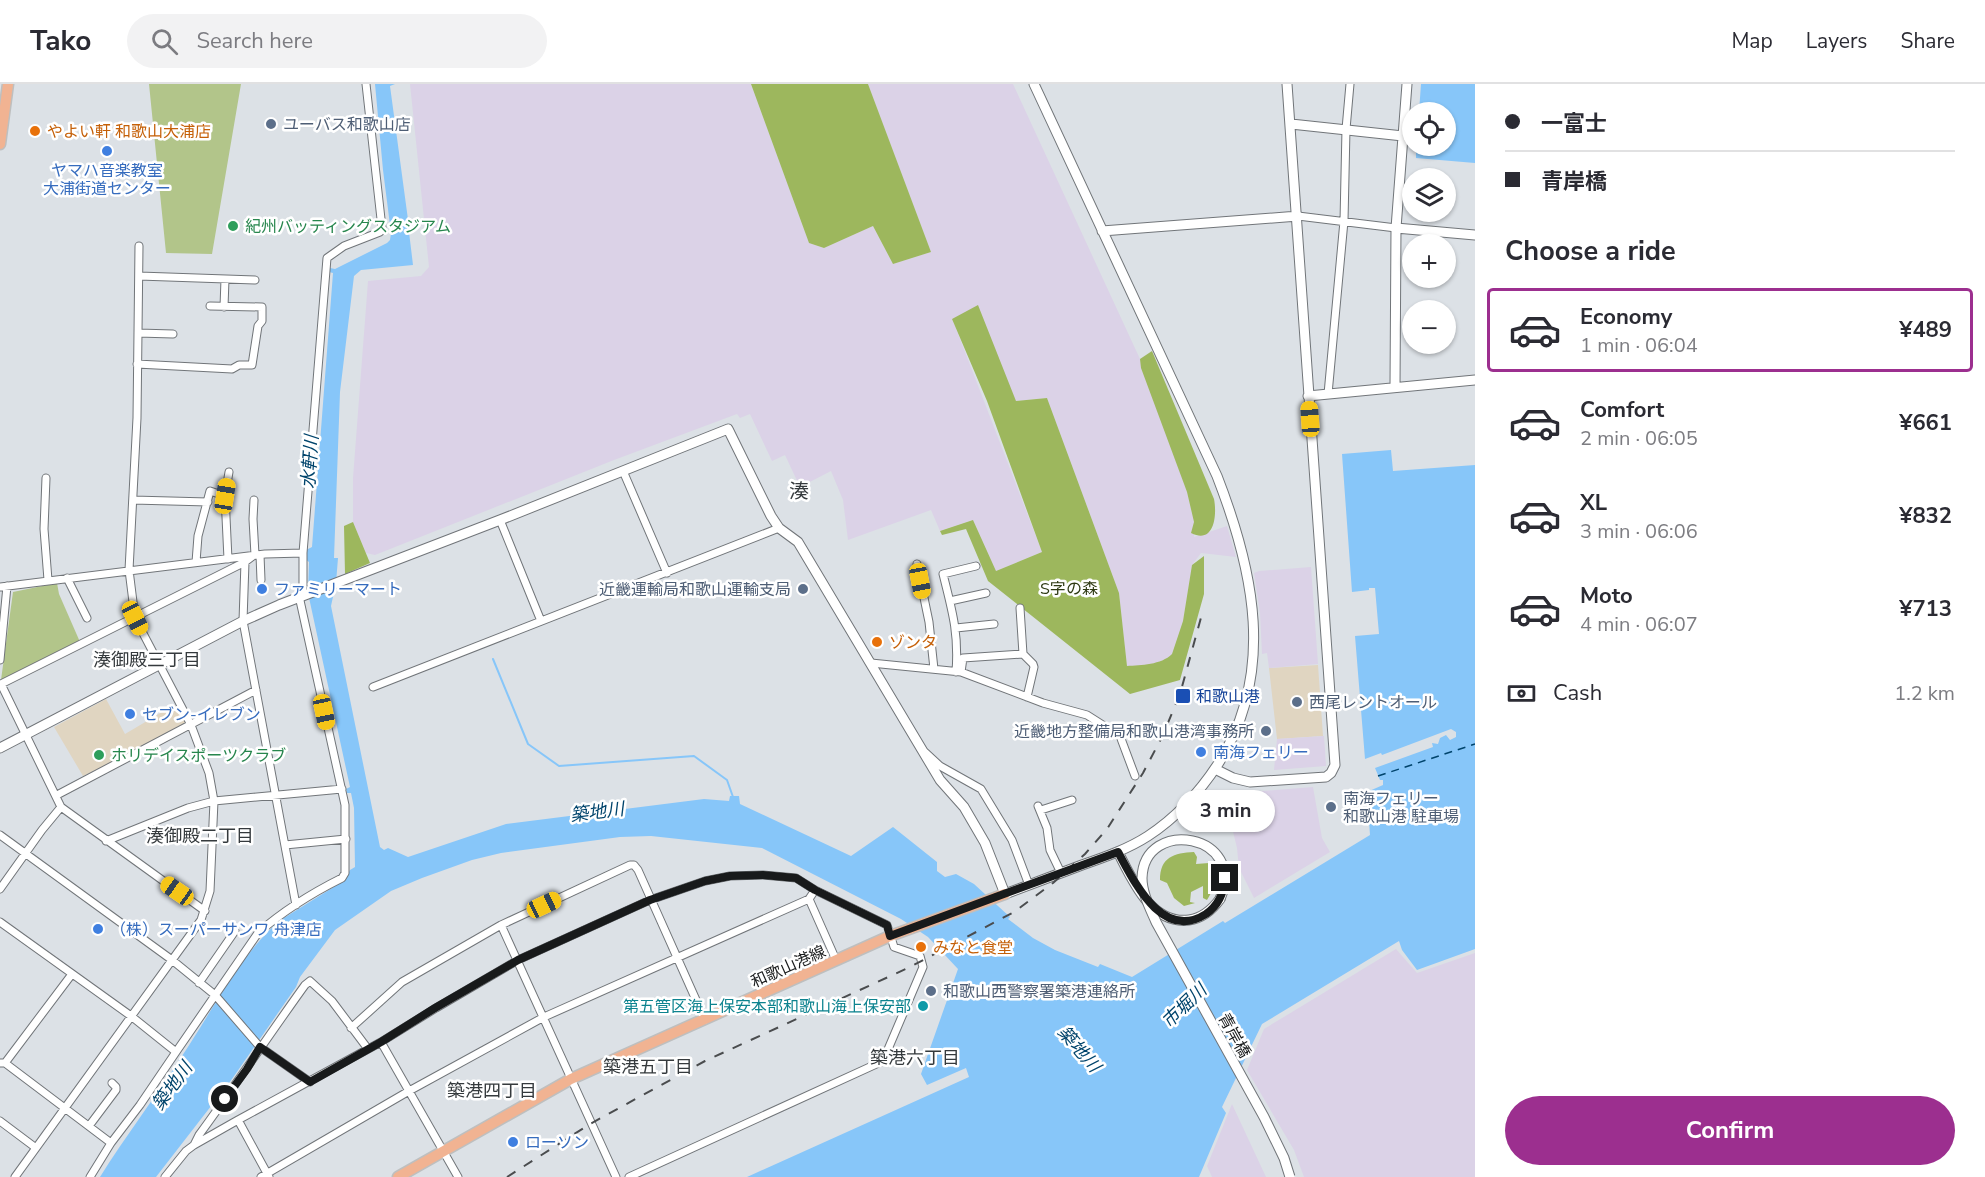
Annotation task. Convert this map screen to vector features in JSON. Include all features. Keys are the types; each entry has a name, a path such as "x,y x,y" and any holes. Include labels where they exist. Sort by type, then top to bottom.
{"main road":[{"path":"0,144 8,84"},
{"name":"和歌山港線","path":"398,1177 570,1079 890,936 1000,896"}],"street":[{"path":"90,1177 111,1143 140,1105 258,933 272,920 342,878 345,873 345,805 303,594 303,553 327,258 344,246 380,232 382,228 366,84"},
{"path":"0,748 243,621 303,594 500,520 728,429 771,516 779,528 798,542 940,780 964,807 985,843 1000,896 1118,852 1148,836 1176,815 1193,798 1215,769 1240,723 1252,677 1254,628 1244,560 1234,522 1217,476 1034,84"},
{"path":"1215,769 1238,780 1257,782 1326,777 1335,765 1287,84"},
{"path":"1328,394 1344,221 1346,129 1350,84"},
{"path":"1406,102 1407,84"},
{"path":"1291,124 1402,136"},
{"path":"1395,387 1396,228 1402,149"},
{"path":"1102,231 1298,216 1475,235"},
{"path":"15,1177 201,920 210,891 214,801 209,772 191,725 135,618 129,570 133,500 139,246"},
{"path":"139,276 255,280"},
{"path":"224,307 225,279"},
{"path":"137,364 232,369 239,365 252,365 258,326 262,321 262,307 210,306"},
{"path":"138,333 173,334"},
{"path":"1308,396 1475,380"},
{"path":"623,471 667,573"},
{"path":"228,558 225,496 229,472"},
{"path":"46,478 44,529 48,580"},
{"path":"196,562 198,536 210,491 225,496"},
{"path":"133,500 208,502"},
{"path":"254,500 256,555 261,580"},
{"path":"500,520 541,621"},
{"path":"373,687 779,528"},
{"path":"0,660 4,586 228,558 303,553"},
{"path":"205,911 61,807 0,684 135,618 256,555"},
{"path":"245,562 243,621 296,905"},
{"path":"917,564 934,669"},
{"path":"958,672 956,628 943,573 976,566"},
{"path":"67,578 87,618"},
{"path":"950,601 986,593"},
{"path":"1020,608 1023,654 1034,667 1027,697"},
{"path":"956,628 994,624"},
{"path":"958,672 963,658 1023,654"},
{"path":"871,663 958,672 1027,697 1087,715 1118,734 1135,776"},
{"path":"57,795 256,690"},
{"path":"922,749 940,766 981,789 1012,840 1029,885"},
{"path":"106,841 188,808 214,801 342,789"},
{"path":"1061,873 1050,850 1047,828 1039,808 1072,800"},
{"path":"0,889 61,807"},
{"path":"0,835 172,960 216,996 259,1046 310,1082"},
{"path":"285,845 346,839"},
{"name":"青岸橋","path":"1118,852 1140,891 1152,905 1166,916 1178,920 1196,918 1211,910 1220,899 1225,884 1224,872 1217,855 1208,847 1193,840 1178,839 1158,847 1148,858 1143,872 1143,887 1155,922 1264,1117 1284,1158 1290,1177"},
{"path":"351,1028 402,982 501,925 630,865 634,865 638,870 705,1020"},
{"path":"165,1177 186,1151 194,1145 381,1042 518,960 650,900 705,881 730,876 763,875 796,878 815,890 887,925 894,947 920,956 923,967 883,1061 629,1177"},
{"path":"238,1120 266,1176 409,1091 544,1017 809,899 815,890"},
{"path":"809,899 836,960"},
{"path":"0,922 131,1016 176,1052"},
{"path":"501,925 616,1177"},
{"path":"200,983 235,931"},
{"path":"72,974 3,1063 66,1107 111,1143"},
{"path":"194,1145 247,1069 259,1046 310,981 332,1002 368,1049"},
{"path":"381,1042 458,1177"},
{"path":"89,1126 116,1090 112,1083"},
{"path":"0,1121 36,1148"}],"shaded area":[{"path":"410,84 751,84 809,243 824,248 873,226 893,264 931,252 868,84 1013,84 1140,359 1187,492 1194,522 1194,537 1227,526 1236,557 1201,553 1192,565 1183,621 1172,654 1169,658 1149,666 1127,666 1119,593 1047,398 1016,401 952,318 1042,552 996,571 973,520 940,531 931,510 848,540 843,500 831,471 800,487 785,455 772,461 750,414 740,418 737,414 614,460 375,555 366,553 353,522 353,478 368,281 421,276 429,267"},
{"path":"1311,567 1318,664 1269,668 1267,653 1262,654 1260,613 1254,573"},
{"name":"西尾レントオール","path":"1318,665 1323,736 1277,739 1269,668"},
{"name":"ホリデイスポーツクラブ","path":"106,699 125,734 174,705 191,725 83,776 54,727"},
{"path":"1324,736 1326,766 1274,770 1277,739"},
{"path":"1313,787 1322,838 1330,852 1254,898 1239,868 1237,848 1224,794"},
{"path":"1396,949 1417,973 1475,953 1475,1177 1304,1177 1294,1150 1247,1070 1264,1029"},
{"path":"1232,1104 1266,1177 1212,1177 1207,1166"}],"green space":[{"path":"149,84 241,84 212,254 166,253"},
{"path":"751,84 868,84 931,252 893,264 873,226 824,248 809,243"},
{"name":"S字の森","path":"978,305 1016,401 1047,398 1119,593 1127,666 1157,662 1172,654 1183,621 1192,565 1204,556 1204,594 1180,680 1130,694 988,581 966,529 942,535 940,531 973,520 996,571 1042,552 987,401 952,319"},
{"path":"1152,351 1214,499 1213,526 1205,535 1199,536 1191,533 1194,522 1187,492 1141,368 1140,359"},
{"path":"353,522 370,563 345,574 344,526"},
{"path":"57,583 59,594 80,642 1,680 13,592"},
{"path":"1194,852 1197,857 1196,864 1209,863 1215,877 1214,886 1207,900 1203,898 1203,886 1191,892 1190,902 1195,903 1184,906 1174,898 1167,883 1160,880 1162,866 1174,855"}],"water":[{"path":"375,84 395,84 390,86 409,227 414,227 414,231 409,232 413,265 361,270 354,276 340,392 334,558 338,558 331,606 380,847 408,857 506,824 704,799 729,801 730,796 739,796 740,804 851,856 893,827 937,862 937,871 945,877 956,874 974,884 1010,917 1008,919 1033,938 1055,950 1098,967 1100,964 1132,977 1370,835 1367,792 1383,785 1383,780 1380,780 1375,768 1433,747 1432,743 1438,744 1440,738 1446,735 1450,740 1456,737 1456,732 1451,729 1382,755 1381,753 1365,759 1355,636 1379,634 1375,588 1352,592 1342,454 1391,450 1393,471 1475,465 1475,949 1417,970 1402,950 1399,941 1262,1024 1222,1107 1226,1113 1199,1177 747,1177 969,1077 966,1068 927,1085 921,1074 958,969 928,937 901,919 762,848 651,836 620,837 501,853 472,860 391,891 335,930 300,977 296,987 232,1079 156,1177 100,1177 238,968 264,935 279,921 345,880 350,870 355,867 354,808 351,793 347,793 346,789 350,787 308,593 309,562 305,559 306,550 312,547 333,273 329,272 330,268 335,269 390,240"},
{"path":"1421,84 1475,84 1475,163 1416,158 1416,156 1456,156 1456,102 1420,102"}],"waterway":[{"path":"493,659 528,744 559,766 694,756 727,780 733,797"}],"ferry route":[{"path":"1378,776 1475,744"}],"railway":[{"path":"507,1177 590,1124 705,1061 910,967 1014,912 1053,883 1085,854 1107,829 1143,773 1162,737 1180,694 1202,614"}],"place":[{"name":"ユーバス和歌山店","path":"271,124"},
{"name":"やよい軒 和歌山大浦店","path":"35,131"},
{"name":"ヤマハ音楽教室 大浦街道センター","path":"107,151"},
{"name":"紀州バッティングスタジアム","path":"233,226"},
{"name":"ファミリーマート","path":"262,589"},
{"name":"近畿運輸局和歌山運輸支局","path":"803,589"},
{"name":"ゾンタ","path":"877,642"},
{"name":"和歌山港","path":"1183,696"},
{"name":"西尾レントオール","path":"1297,702"},
{"name":"セブン-イレブン","path":"130,714"},
{"name":"近畿地方整備局和歌山港湾事務所","path":"1266,731"},
{"name":"南海フェリー","path":"1201,752"},
{"name":"ホリデイスポーツクラブ","path":"99,755"},
{"name":"南海フェリー 和歌山港 駐車場","path":"1331,807"},
{"name":"（株）スーパーサンワ 舟津店","path":"98,929"},
{"name":"みなと食堂","path":"921,947"},
{"name":"和歌山西警察署築港連絡所","path":"931,991"},
{"name":"第五管区海上保安本部和歌山海上保安部","path":"923,1006"},
{"name":"ローソン","path":"513,1142"}],"district":[{"name":"湊","path":"799,491"},
{"name":"湊御殿三丁目","path":"147,660"},
{"name":"湊御殿二丁目","path":"200,836"},
{"name":"築港六丁目","path":"915,1058"},
{"name":"築港五丁目","path":"648,1067"},
{"name":"築港四丁目","path":"492,1091"}],"route":[{"path":"225,1099 260,1047 310,1082 518,960 650,900 705,881 730,876 763,875 796,878 815,890 887,925 890,936 1118,852 1148,901 1161,913 1178,920 1190,920 1201,916 1215,905 1224,890 1225,878"}],"water label":[{"name":"水軒川","path":"310,462"},
{"name":"築地川","path":"597,812"},
{"name":"市堀川","path":"1184,1006"},
{"name":"築地川","path":"1079,1049"},
{"name":"築地川","path":"172,1086"}]}
